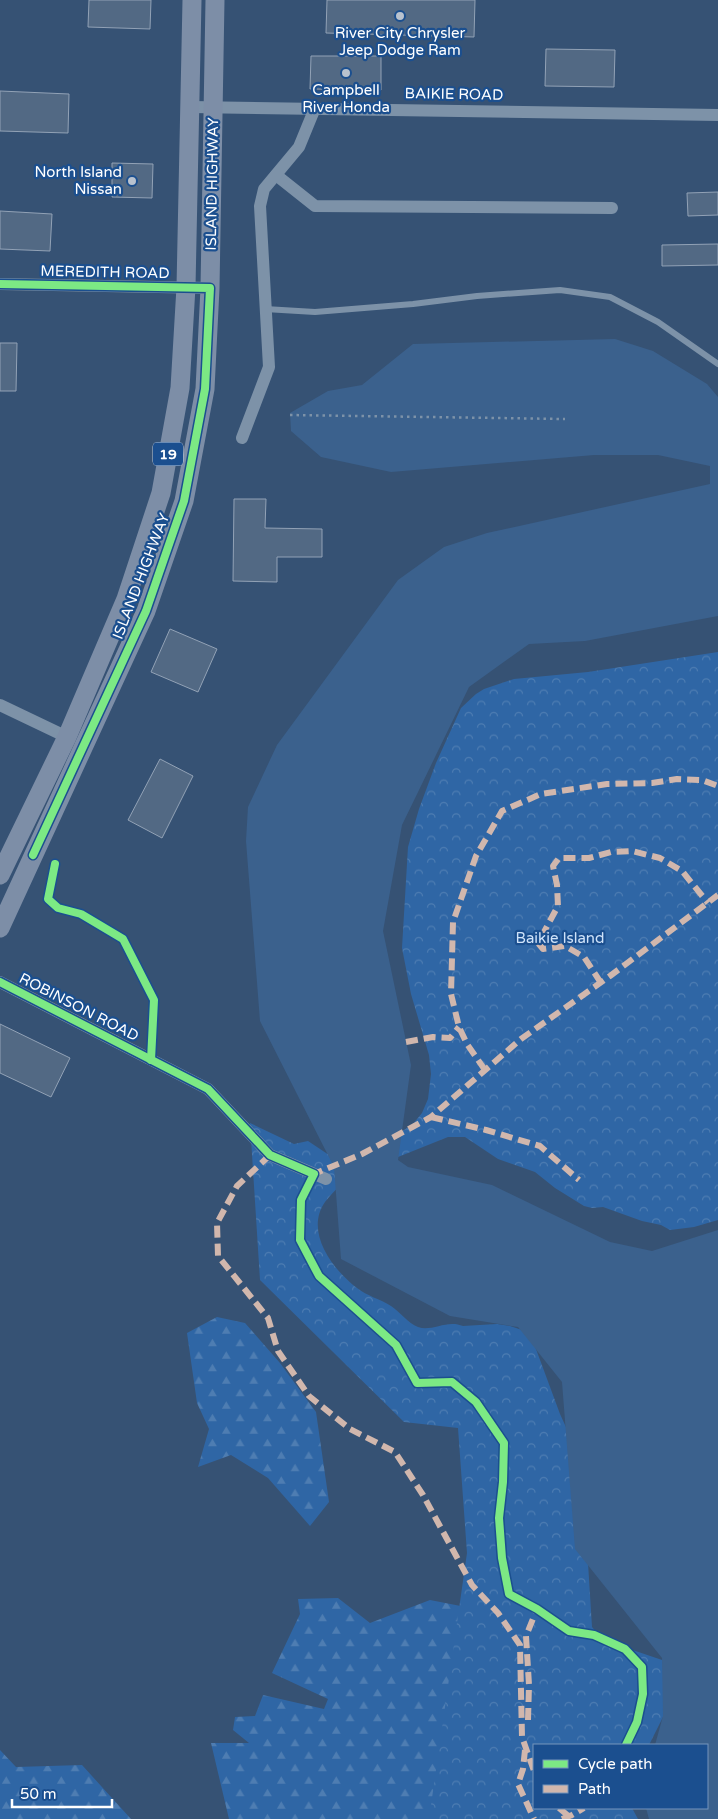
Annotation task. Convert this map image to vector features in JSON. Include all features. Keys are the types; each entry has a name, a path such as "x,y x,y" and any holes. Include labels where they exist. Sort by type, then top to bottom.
{"main road":[{"name":"ISLAND HIGHWAY","path":"0,875 67,737 126,599 161,493 180,388 186,287 192,0"},
{"name":"ISLAND HIGHWAY","path":"0,928 146,610 184,501 205,389 210,288 215,0"}],"street":[{"name":"BAIKIE ROAD","path":"190,107 718,114"},
{"path":"242,438 269,367 260,206 264,190 299,147 315,108"},
{"path":"276,175 315,206 612,208"},
{"name":"MEREDITH ROAD","path":"0,284 210,288"},
{"path":"0,704 67,737"},
{"name":"ROBINSON ROAD","path":"0,982 208,1089 270,1155 326,1179"}],"lane":[{"path":"266,309 315,312 560,290 610,297 658,322 718,364"}],"path":[{"path":"290,416 564,419"}],"green space":[{"name":"Baikie Island","path":"718,652 718,1220 694,1227 670,1230 661,1225 642,1221 603,1207 592,1208 584,1206 555,1188 535,1172 498,1159 465,1137 448,1137 398,1157 392,1138 413,1124 422,1113 428,1099 431,1074 429,1055 411,994 402,948 408,847 419,809 436,763 461,708 484,689 514,679 588,672"},
{"path":"250,1123 294,1144 308,1141 332,1157 343,1182 325,1202 319,1214 320,1238 324,1250 331,1261 357,1288 391,1306 418,1327 429,1328 451,1324 463,1326 497,1324 522,1330 533,1341 560,1414 580,1458 592,1627 603,1640 665,1661 665,1713 650,1744 533,1744 533,1809 633,1809 638,1819 429,1819 467,1553 458,1428 404,1422 260,1280"},
{"path":"217,1317 245,1323 280,1363 316,1412 329,1502 310,1526 268,1478 231,1455 198,1467 209,1429 197,1403 187,1333"},
{"path":"338,1598 370,1623 430,1600 481,1610 533,1809 563,1819 229,1819 211,1743 249,1743 233,1730 235,1717 255,1716 263,1695 324,1709 328,1699 272,1673 300,1614 298,1599"},
{"path":"0,1750 16,1767 82,1765 131,1819 0,1819"}],"shaded area":[{"path":"615,339 653,351 707,384 718,397 718,616 585,641 529,644 469,687 402,825 383,931 411,1065 398,1160 408,1167 492,1185 610,1242 652,1251 718,1230 718,1819 649,1819 646,1809 708,1809 708,1744 655,1744 663,1716 662,1658 575,1549 562,1382 518,1327 450,1316 341,1259 334,1167 260,1021 246,841 248,807 277,745 398,580 444,547 487,533 710,484 710,466 658,455 594,455 391,472 321,457 291,431 290,413 328,391 362,385 413,344"}],"building":[{"path":"89,0 151,0 150,29 88,27"},
{"name":"River City Chrysler Jeep Dodge Ram","path":"327,0 475,0 474,37 326,33"},
{"path":"546,49 615,50 614,87 545,86"},
{"name":"Campbell River Honda","path":"311,56 381,56 381,90 310,89"},
{"path":"0,91 69,94 68,133 0,131"},
{"name":"North Island Nissan","path":"112,163 153,164 152,198 112,197"},
{"path":"718,192 718,215 688,216 687,193"},
{"path":"0,211 52,214 50,251 0,249"},
{"path":"718,244 718,265 662,266 662,245"},
{"path":"0,343 17,343 16,391 0,391"},
{"path":"234,499 266,499 265,528 322,529 322,557 277,557 277,582 233,581"},
{"path":"170,629 217,649 198,692 151,672"},
{"path":"160,759 193,776 162,838 128,820"},
{"path":"0,1024 70,1058 51,1097 0,1073"}],"marked path":[{"path":"485,1070 467,1044 459,1027 451,994 453,922 476,856 502,811 541,794 607,784 652,783 677,779 702,780 718,786"},
{"path":"601,983 584,957 565,946 543,949 538,943 558,906 557,885 553,866 559,858 589,858 611,852 632,851 660,858 682,871 708,903"},
{"path":"313,1177 314,1174 362,1154 431,1117 521,1039 610,976 718,895"},
{"path":"406,1042 433,1037 450,1038 459,1027"},
{"path":"431,1117 486,1130 540,1146 579,1180"},
{"path":"270,1155 237,1186 217,1223 218,1256 268,1318 278,1351 309,1396 350,1429 395,1452 423,1495 472,1585 498,1613 520,1645 522,1737 533,1768"},
{"path":"528,1720 529,1685 526,1636 537,1609"},
{"path":"525,1750 523,1769 518,1784 534,1819"},
{"path":"560,1809 572,1819"},
{"path":"562,1819 582,1809"}],"cycle path":[{"path":"0,284 210,288 205,389 184,501 146,611 33,855"},
{"path":"55,864 48,899 58,908 81,914 123,939 154,1000 151,1060"},
{"path":"0,982 208,1089 270,1155 314,1174 301,1200 300,1240 319,1276 396,1345 417,1383 452,1382 476,1402 504,1443 503,1482 499,1518 502,1558 509,1594 537,1609 569,1631 594,1635 625,1649 642,1667 643,1694 637,1722 626,1744"}],"place":[{"name":"River City Chrysler Jeep Dodge Ram","path":"400,16"},
{"name":"Campbell River Honda","path":"346,73"},
{"name":"North Island Nissan","path":"132,181"}]}
